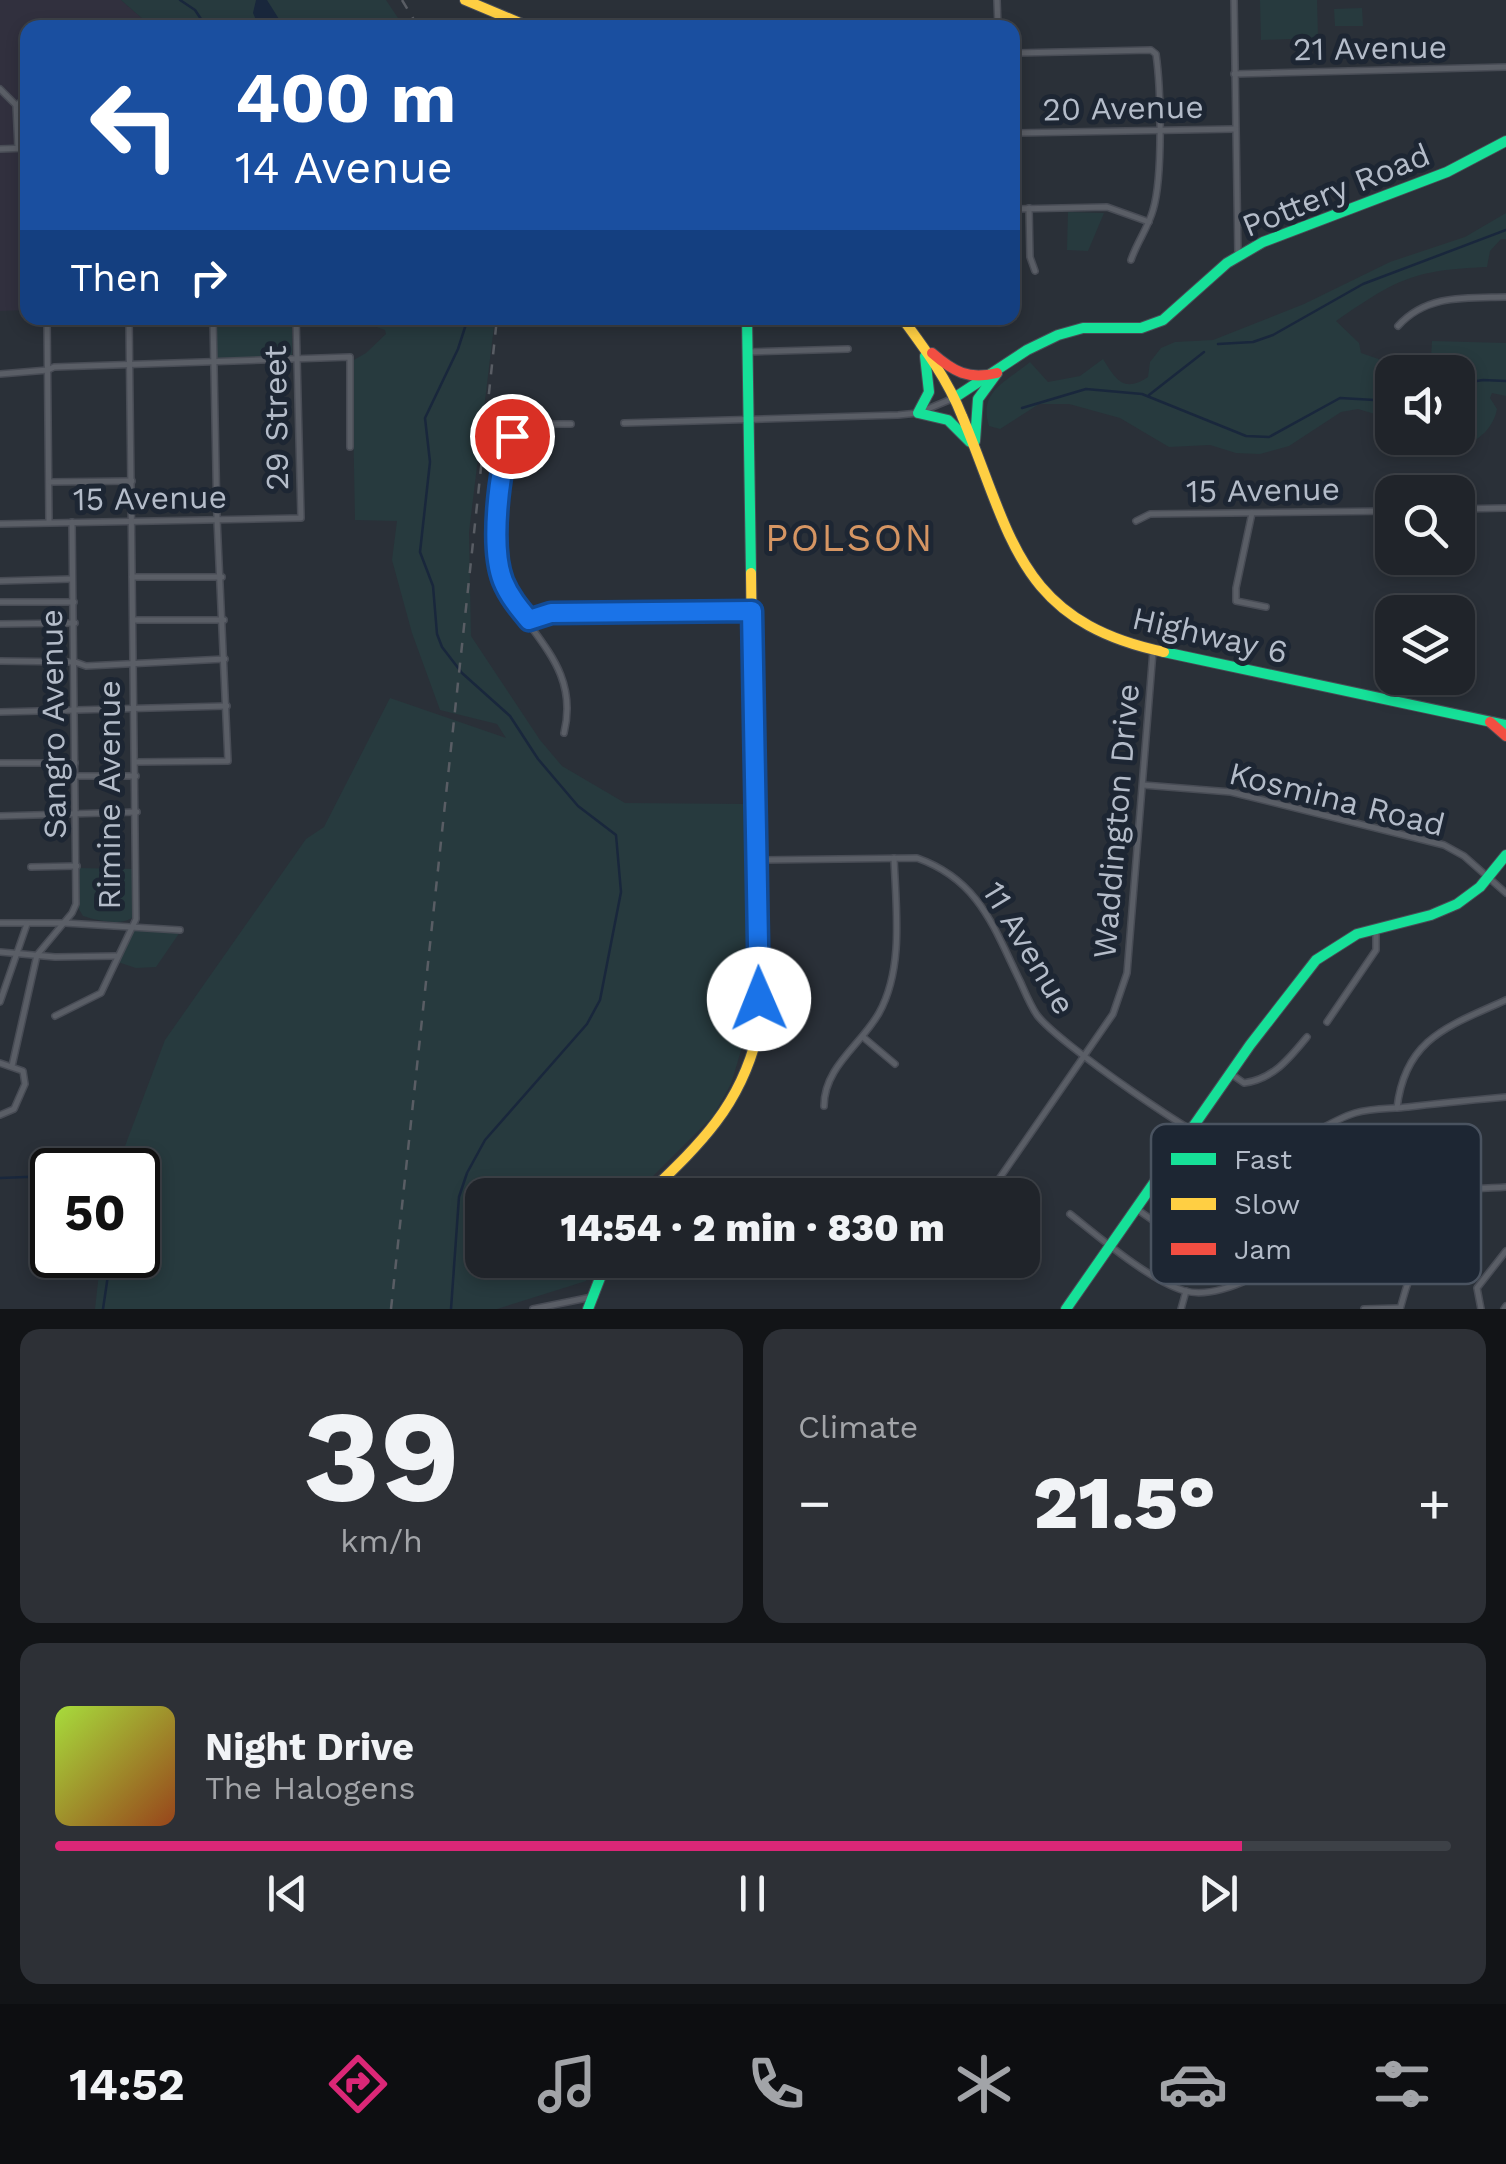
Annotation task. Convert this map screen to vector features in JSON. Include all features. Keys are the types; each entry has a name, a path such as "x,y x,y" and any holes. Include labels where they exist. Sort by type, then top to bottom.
{"main road":[{"path":"465,0 513,20"},
{"name":"Pottery Road","path":"954,398 1035,346 1072,330 1129,330 1158,322 1238,256 1358,202 1448,172 1504,144"},
{"path":"665,1178 722,1121 740,1092 754,1055 759,999 746,325"},
{"name":"Highway 6","path":"907,325 954,398 1032,578 1093,630 1153,650 1506,725"},
{"path":"922,345 963,377 997,373"},
{"path":"918,413 928,402 931,389 922,345"},
{"path":"975,448 976,406 997,373"},
{"path":"918,413 955,424 975,448"},
{"path":"1488,720 1506,716"},
{"path":"1488,720 1506,736"},
{"path":"1197,1124 1316,960 1333,947 1376,928 1445,910 1488,879 1506,854"},
{"path":"1066,1309 1151,1191"},
{"path":"590,1303 600,1278"}],"street":[{"path":"1234,0 1238,256"},
{"path":"1020,53 1151,50 1158,59 1158,182 1149,222 1131,260"},
{"name":"21 Avenue","path":"1234,74 1506,67"},
{"path":"0,90 16,106 18,116 18,148 0,149"},
{"path":"16,106 20,103"},
{"name":"20 Avenue","path":"1020,133 1235,129"},
{"path":"1020,208 1107,207 1149,222"},
{"path":"1029,208 1034,271"},
{"path":"1398,326 1416,309 1444,299 1506,297"},
{"path":"46,325 49,522"},
{"path":"129,325 132,620 224,620"},
{"path":"136,762 228,761 213,325"},
{"name":"29 Street","path":"296,325 300,518"},
{"path":"747,352 848,350"},
{"path":"0,374 54,367 350,357 350,447"},
{"name":"Pottery Road","path":"624,423 918,413 954,398"},
{"path":"564,733 569,712 566,694 529,620 510,596 498,560 497,529 506,450 512,436 526,428 572,424"},
{"path":"49,482 132,481"},
{"path":"1475,509 1506,508"},
{"name":"15 Avenue","path":"1136,521 1150,514 1375,511"},
{"path":"1252,512 1236,601 1266,607"},
{"name":"15 Avenue","path":"0,524 300,518"},
{"name":"Sangro Avenue","path":"65,923 76,904 77,866 72,522"},
{"path":"132,577 222,577"},
{"path":"0,581 73,579"},
{"path":"0,602 74,602"},
{"path":"529,620 551,613 752,611"},
{"name":"Rimine Avenue","path":"56,1016 101,993 136,918 132,620"},
{"path":"0,624 74,623"},
{"name":"Waddington Drive","path":"1000,1178 1113,1014 1127,972 1153,650"},
{"path":"0,661 75,662 86,666 225,660"},
{"path":"0,712 227,706"},
{"path":"0,763 76,763"},
{"path":"75,776 136,776"},
{"name":"Kosmina Road","path":"1142,785 1231,792 1444,846 1464,856 1506,893"},
{"path":"0,816 136,812"},
{"path":"824,1106 829,1079 880,1012 896,944 894,858"},
{"name":"11 Avenue","path":"757,860 917,858 940,866 976,897 1035,1013 1055,1036 1184,1124"},
{"path":"31,867 77,866"},
{"path":"0,922 180,930"},
{"path":"12,1066 37,955 65,923"},
{"path":"0,1002 27,924"},
{"path":"1327,1022 1376,950 1376,928"},
{"path":"0,952 118,956"},
{"path":"1397,1108 1400,1085 1421,1046 1447,1027 1506,1000"},
{"path":"862,1036 895,1064"},
{"path":"1231,1074 1244,1083 1259,1081 1288,1060 1307,1037"},
{"path":"0,1063 23,1071 25,1084 14,1110 0,1115"},
{"path":"1328,1124 1360,1112 1506,1097"},
{"path":"1481,1189 1506,1187"},
{"path":"1138,1210 1151,1219"},
{"path":"1070,1214 1151,1272"},
{"path":"1481,1309 1478,1288 1506,1251"},
{"path":"1171,1284 1186,1291 1213,1292 1240,1284"},
{"path":"1364,1309 1400,1308 1408,1284"},
{"path":"1181,1309 1186,1291"},
{"path":"533,1309 590,1303"}],"shaded area":[{"path":"0,0 121,0 144,20 20,20 20,310 0,311"},
{"path":"256,0 267,0 280,20 256,20"}],"green space":[{"path":"121,0 386,0 399,20 144,20"},
{"path":"1260,0 1317,0 1318,38 1261,40"},
{"path":"1362,8 1363,26 1335,26 1334,9"},
{"path":"1068,212 1104,213 1088,251 1067,250"},
{"path":"1506,213 1506,239 1490,251 1487,267 1407,279 1336,321 1359,343 1361,353 1375,358 1375,414 1358,409 1341,412 1289,446 1260,454 1236,453 1210,445 1169,447 1120,418 1069,404 1039,404 1000,429 989,426 987,404 996,388 1030,362 1048,382 1080,376 1103,359 1121,382 1139,382 1148,377 1150,362 1161,348 1175,342 1213,340 1304,304 1390,262 1465,237"},
{"path":"216,325 292,325 292,356 217,358"},
{"path":"371,325 494,325 469,532 471,636 540,740 562,766 625,803 747,804 748,1027 731,1084 713,1116 651,1178 465,1178 465,1278 587,1278 586,1281 497,1309 95,1309 98,1278 160,1278 160,1148 124,1148 165,1040 306,839 324,827 390,698 506,738 497,724 440,710 412,633 392,560 397,521 355,520 352,361 386,334"},
{"path":"1432,341 1506,343 1506,396 1492,393 1490,398 1497,409 1490,426 1475,440 1475,355 1431,355"},
{"path":"77,868 136,869 136,915 118,922 83,916 76,904"},
{"path":"130,927 180,932 156,967 136,968 115,961"}],"waterway":[{"path":"180,0 202,20"},
{"path":"1218,344 1253,342 1273,335 1363,284 1506,230"},
{"path":"451,1309 459,1197 467,1173 485,1140 587,1024 600,1000 621,892 616,835 578,806 538,759 510,716 462,673 437,634 433,586 420,552 430,462 425,418 466,325"},
{"path":"1149,395 1204,352"},
{"path":"1475,381 1506,381"},
{"path":"1022,408 1086,389 1142,394 1246,436 1269,437 1340,398 1375,400"},
{"path":"0,1178 30,1177"},
{"path":"103,1309 108,1278"}],"railway":[{"path":"402,0 414,20"},
{"path":"391,1309 496,325"}],"traffic: fast":[{"path":"954,398 1027,350 1058,335 1083,328 1141,328 1163,320 1227,263 1263,242 1447,172 1506,141"},
{"path":"747,325 751,573"},
{"path":"925,356 929,392 918,413 948,420 970,442"},
{"path":"975,441 978,399 997,373"},
{"path":"1164,652 1506,725"},
{"path":"1195,1124 1316,960 1357,934 1431,915 1457,904 1480,887 1506,855"},
{"path":"1066,1309 1151,1187"},
{"path":"588,1309 600,1278"}],"traffic: slow":[{"path":"465,0 513,20"},
{"path":"907,325 950,390 1009,535 1049,595 1077,619 1115,638 1164,652"},
{"path":"664,1178 700,1142 728,1105 757,1036 751,573"}],"traffic: jam":[{"path":"932,353 962,373 997,373"},
{"path":"1490,722 1506,736"}],"district":[{"name":"POLSON","path":"850,538"}],"route":[{"path":"512,436 506,450 497,529 498,560 510,596 529,620 551,613 752,611 759,999"}]}
